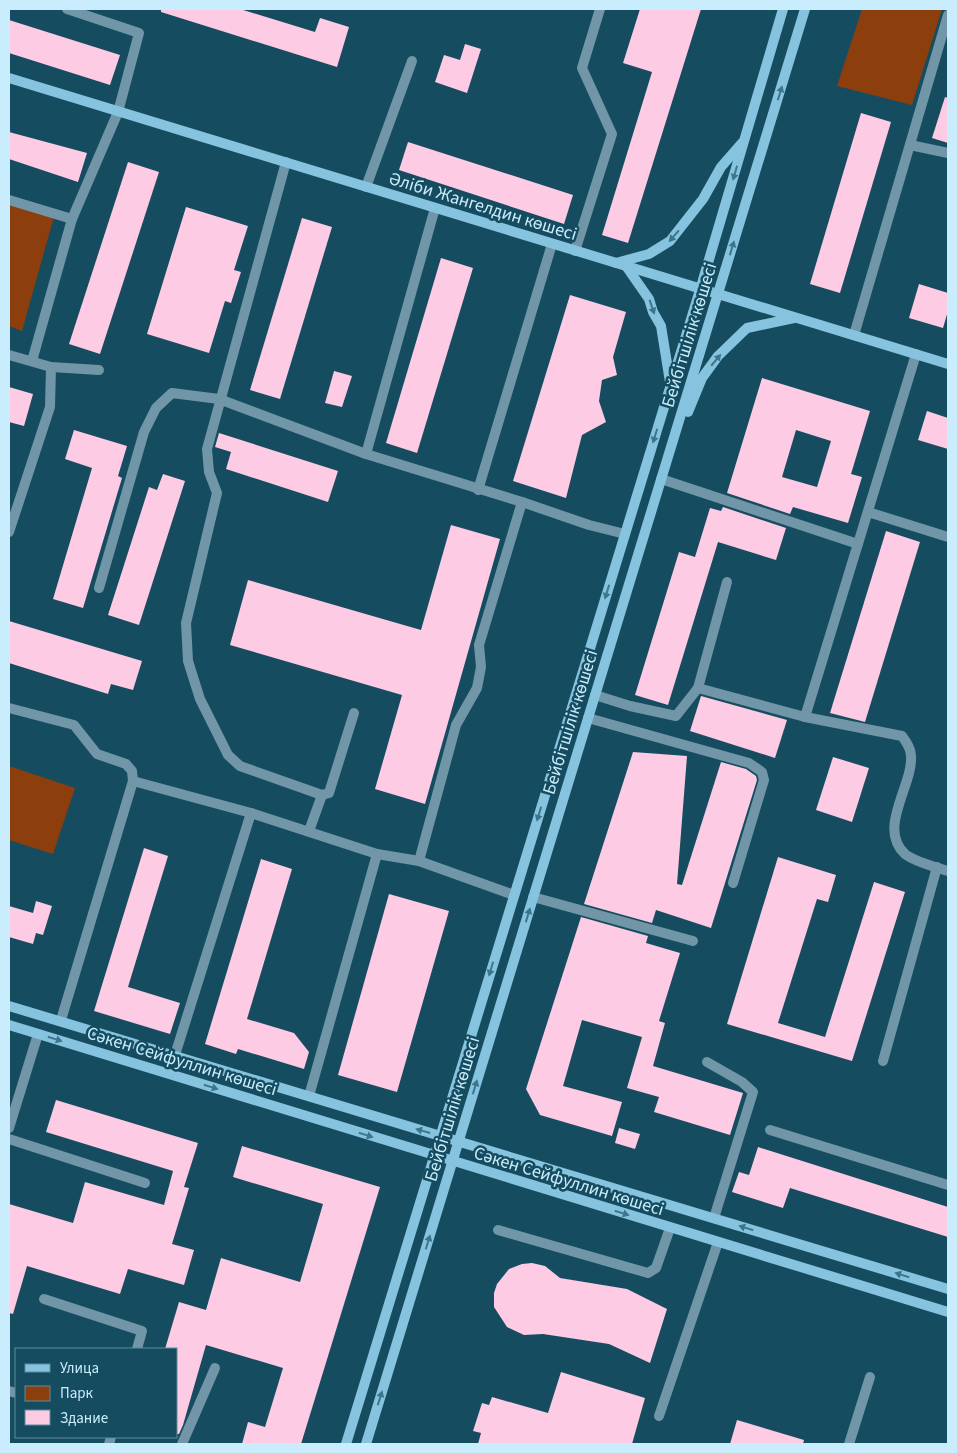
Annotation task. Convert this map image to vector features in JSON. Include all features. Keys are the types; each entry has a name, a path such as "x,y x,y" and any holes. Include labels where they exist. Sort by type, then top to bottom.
{"main road":[{"name":"Бейбітшілік көшесі","path":"346,1444 700,290 783,9"},
{"name":"Бейбітшілік көшесі","path":"366,1444 805,9"},
{"name":"Әліби Жангелдин көшесі","path":"9,78 948,364"},
{"path":"615,264 649,254 670,241 703,199 721,167 744,140"},
{"path":"626,266 649,299 653,312 661,326 671,384"},
{"path":"676,432 689,410 702,378 718,356 747,328 796,318"},
{"name":"Сәкен Сейфуллин көшесі","path":"9,1006 61,1020 948,1289"},
{"name":"Сәкен Сейфуллин көшесі","path":"9,1025 434,1157 948,1312"}],"lane":[{"path":"32,362 72,218 118,112 139,33 67,9"},
{"path":"575,251 612,134 582,68 600,9"},
{"path":"854,336 948,15"},
{"path":"366,187 412,61"},
{"path":"910,145 948,154"},
{"path":"286,162 219,399 207,449 209,472 217,493 186,623 188,661 200,699 228,755 240,766 322,795 329,793 354,713"},
{"path":"9,200 72,218"},
{"path":"366,454 434,208"},
{"path":"478,490 552,244"},
{"path":"805,717 916,354"},
{"path":"9,355 51,367 99,370"},
{"path":"9,532 50,408 51,367"},
{"path":"99,588 144,432 156,408 172,393 219,399 366,454 522,502 589,525 625,534"},
{"path":"661,479 858,544"},
{"path":"419,861 456,726 477,688 481,667 479,645 522,502"},
{"path":"868,512 948,537"},
{"path":"595,695 630,706 676,716 698,688 727,582"},
{"path":"698,688 805,717 902,736 909,745 912,757 894,829 898,843 906,855 948,871"},
{"path":"9,708 74,725 97,754 126,764 132,771 132,781 61,1020"},
{"path":"588,718 750,763 762,772 764,780 733,883"},
{"path":"132,781 251,813 377,854 419,861 514,895"},
{"path":"309,831 322,795"},
{"path":"175,1055 251,813"},
{"path":"309,1096 377,854"},
{"path":"883,1060 937,867"},
{"path":"533,897 693,941"},
{"path":"9,1128 38,1034"},
{"path":"707,1062 742,1082 753,1092 714,1218"},
{"path":"770,1130 948,1185"},
{"path":"9,1139 146,1183"},
{"path":"498,1230 648,1273 656,1268 670,1228"},
{"path":"659,1416 718,1242"},
{"path":"44,1299 142,1330 137,1348"},
{"path":"182,1444 215,1368"},
{"path":"849,1444 870,1377"}],"green space":[{"path":"862,9 942,9 912,105 837,86"},
{"path":"9,200 55,213 22,331 9,326"},
{"path":"9,766 75,788 53,854 9,840"}],"building":[{"path":"161,9 240,9 315,32 320,18 349,27 337,67 161,12"},
{"path":"640,9 701,9 628,243 602,235 652,72 623,63"},
{"path":"9,20 120,55 110,85 9,53"},
{"path":"465,44 481,49 467,93 435,82 444,55 460,60"},
{"path":"945,97 948,98 948,143 932,138"},
{"path":"861,113 891,122 840,293 810,284"},
{"path":"9,132 87,153 78,182 9,159"},
{"path":"408,142 573,195 564,224 399,170"},
{"path":"128,162 159,172 100,354 69,344"},
{"path":"186,207 248,226 234,270 241,272 231,303 225,301 209,353 147,334"},
{"path":"302,218 332,227 280,399 250,390"},
{"path":"441,258 473,268 417,453 386,443"},
{"path":"919,284 948,293 948,311 943,328 909,318"},
{"path":"570,295 626,312 613,357 617,375 602,380 599,401 606,422 582,435 566,498 513,481"},
{"path":"334,371 352,376 342,407 325,403"},
{"path":"762,378 870,411 851,474 862,477 848,523 793,507 790,514 727,493","holes":["796,430 831,441 817,487 782,477"]},
{"path":"9,387 33,394 24,426 9,422"},
{"path":"927,411 948,418 948,449 918,440"},
{"path":"74,430 127,446 118,476 122,478 83,608 53,599 92,468 65,459"},
{"path":"219,433 338,471 328,502 226,469 231,452 215,447"},
{"path":"163,474 185,481 139,625 108,615 149,487 157,490"},
{"path":"723,507 786,528 776,560 718,542 668,705 635,695 679,552 695,557 710,508 721,511"},
{"path":"451,525 500,539 425,804 375,789 402,695 230,645 248,580 421,630"},
{"path":"886,531 920,542 865,722 830,713"},
{"path":"9,621 142,661 133,690 111,684 108,694 9,663"},
{"path":"701,696 787,720 775,758 690,731"},
{"path":"633,752 687,756 677,884 682,885 721,762 746,769 756,776 757,780 711,928 656,910 652,923 584,904"},
{"path":"833,757 869,768 852,822 816,810"},
{"path":"144,848 168,856 128,987 180,1003 170,1034 94,1011"},
{"path":"778,857 836,875 828,902 817,899 778,1023 825,1037 874,882 905,892 852,1061 727,1024"},
{"path":"261,859 292,869 247,1019 294,1033 309,1052 304,1069 238,1049 236,1054 205,1044"},
{"path":"389,894 449,911 397,1092 338,1075"},
{"path":"36,901 52,906 43,935 36,933 33,944 9,937 9,906 33,913"},
{"path":"581,917 648,936 646,943 680,953 659,1021 665,1023 653,1066 743,1093 730,1135 654,1112 659,1097 627,1088 642,1037 582,1020 563,1086 622,1102 612,1136 540,1115 526,1089"},
{"path":"56,1100 198,1143 184,1187 189,1188 172,1244 194,1250 184,1285 128,1269 120,1294 27,1266 13,1314 9,1313 9,1204 73,1223 85,1182 164,1205 173,1171 46,1132"},
{"path":"619,1128 640,1134 635,1149 615,1143"},
{"path":"242,1146 380,1187 301,1444 242,1444 248,1422 265,1427 283,1368 206,1345 183,1425 178,1434 178,1348 165,1348 179,1302 206,1310 221,1258 300,1282 323,1204 233,1177"},
{"path":"758,1147 948,1207 948,1237 790,1188 783,1208 732,1192 739,1172 749,1175"},
{"path":"532,1263 545,1266 560,1278 627,1289 667,1309 650,1363 609,1344 543,1334 524,1335 507,1327 494,1307 494,1293 497,1284 509,1269 522,1264"},
{"path":"561,1372 645,1398 632,1444 478,1444 481,1433 473,1431 482,1403 489,1405 492,1397 548,1413"},
{"path":"737,1420 804,1440 803,1444 730,1444"}]}
